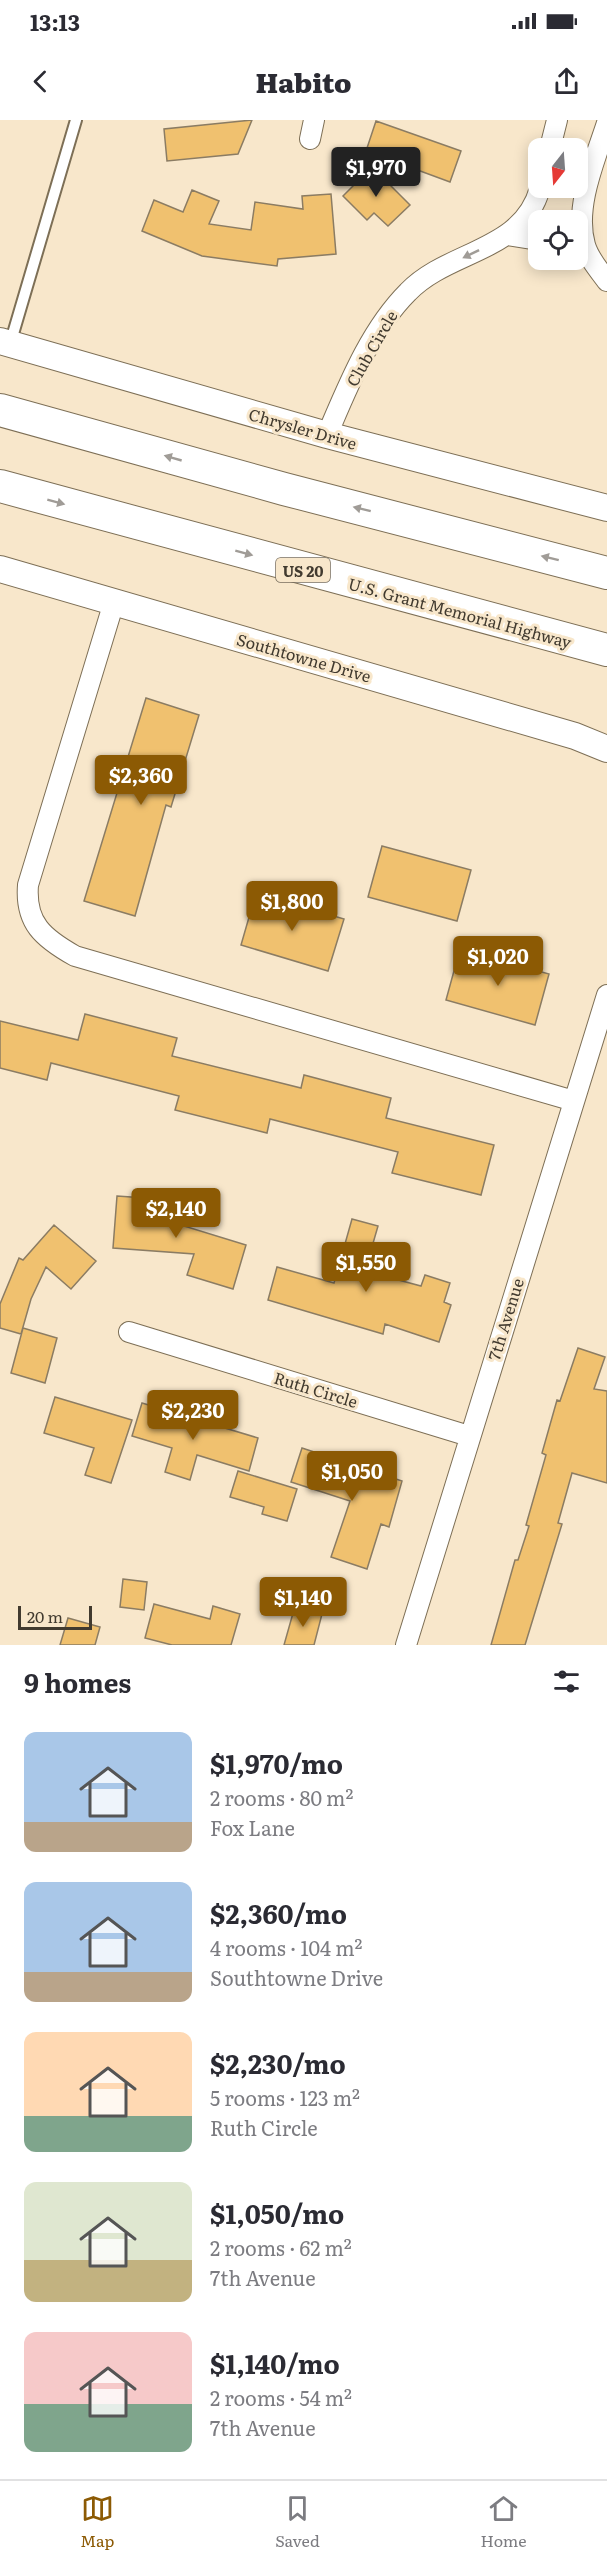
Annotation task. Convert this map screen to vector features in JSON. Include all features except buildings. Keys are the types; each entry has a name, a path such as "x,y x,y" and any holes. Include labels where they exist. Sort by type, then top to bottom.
{"main road":[{"path":"0,410 284,489 607,573"},
{"name":"U.S. Grant Memorial Highway","path":"0,486 607,651"}],"street":[{"path":"552,138 557,120"},
{"path":"583,210 607,123"},
{"name":"Club Circle","path":"327,435 349,385 376,335 409,290 428,274 508,235 519,226 536,198"},
{"path":"508,235 528,238"},
{"path":"588,260 607,281"},
{"name":"Chrysler Drive","path":"5,343 327,435 607,508"},
{"name":"Southtowne Drive","path":"0,570 576,736 607,749"},
{"path":"114,602 28,885 26,906 33,922 44,934 75,956 574,1101"},
{"name":"7th Avenue","path":"406,1645 607,994"},
{"name":"Ruth Circle","path":"129,1332 469,1436"}],"lane":[{"path":"5,343 76,120"}]}
